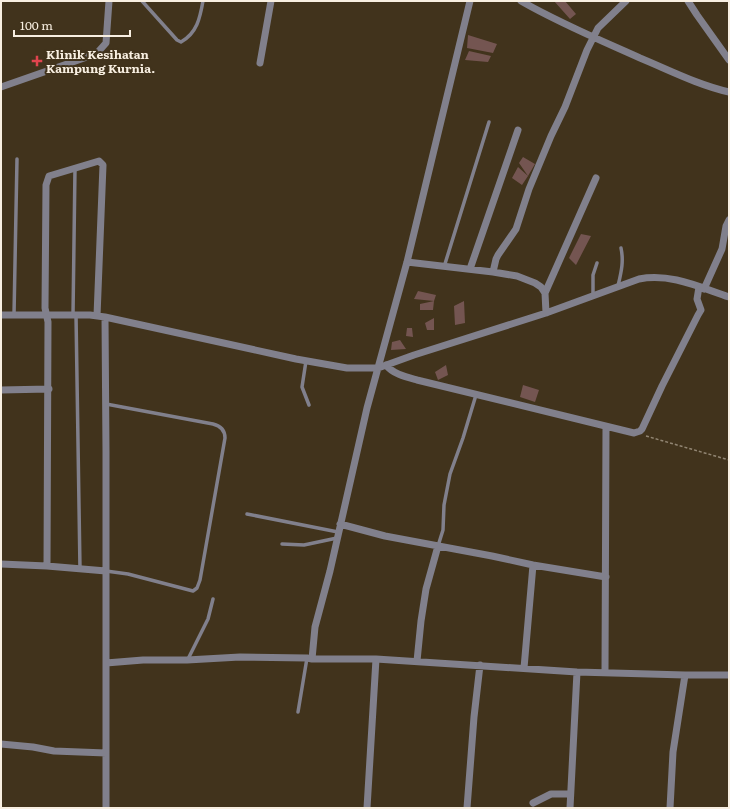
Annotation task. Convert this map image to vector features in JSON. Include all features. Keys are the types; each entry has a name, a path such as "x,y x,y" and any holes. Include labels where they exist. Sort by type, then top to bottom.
{"street":[{"path":"1,87 98,52 106,43 109,1"},
{"path":"260,63 271,1"},
{"path":"309,659 315,627 330,571 378,368 407,262 470,1"},
{"path":"521,1 593,37 689,79 729,92"},
{"path":"493,272 498,255 516,229 529,189 565,107 593,37 598,28 626,1"},
{"path":"688,1 708,32 729,60"},
{"path":"470,269 518,130"},
{"path":"47,566 49,389 48,322 45,308 46,185 49,176 96,161 102,162 103,164 97,316"},
{"path":"546,313 545,293 596,178"},
{"path":"386,365 389,369 402,376 634,433 640,431 701,310 697,299 722,249 726,226 729,220"},
{"path":"407,262 516,276 541,287 545,293"},
{"path":"1,315 105,316 306,361 348,368 378,368 546,313 639,279 661,277 672,278 729,297"},
{"path":"105,316 106,808"},
{"path":"1,390 49,389"},
{"path":"605,672 606,426"},
{"path":"340,524 379,534 533,565 606,577"},
{"path":"417,661 423,608 438,546"},
{"path":"1,564 106,571"},
{"path":"524,668 533,565"},
{"path":"106,664 142,660 187,660 240,657 376,659 577,672 729,675"},
{"path":"367,808 376,659"},
{"path":"467,808 474,717 480,665"},
{"path":"570,808 577,672"},
{"path":"670,808 673,752 684,675"},
{"path":"1,744 33,747 54,751 106,753"},
{"path":"533,803 551,794 570,794"}],"lane":[{"path":"142,1 177,40 181,42 195,29 198,24 203,1"},
{"path":"444,266 488,122"},
{"path":"14,315 17,159"},
{"path":"74,168 74,315 80,569"},
{"path":"618,286 623,267 623,255 621,248"},
{"path":"593,295 593,275 597,263"},
{"path":"306,361 302,387 309,405"},
{"path":"438,546 443,530 444,505 450,474 463,438 476,394"},
{"path":"106,404 213,424 223,428 225,433 200,580 197,588 193,591 128,574 106,571"},
{"path":"247,514 338,535"},
{"path":"282,544 304,545 338,535"},
{"path":"187,660 208,619 213,599"},
{"path":"298,712 309,659"}],"path":[{"path":"634,433 729,460"}],"building":[{"path":"554,1 565,1 576,14 570,19"},
{"path":"468,35 497,44 493,53 467,48"},
{"path":"469,51 491,56 488,62 465,60"},
{"path":"523,157 535,164 528,176 519,163"},
{"path":"518,167 528,176 522,185 512,178"},
{"path":"581,234 591,236 576,265 569,258"},
{"path":"418,291 436,295 434,301 414,299"},
{"path":"434,301 433,310 420,310 420,304"},
{"path":"464,301 465,323 455,325 454,306"},
{"path":"434,318 434,330 427,330 425,323"},
{"path":"407,328 412,328 413,337 406,336"},
{"path":"400,340 406,349 391,350 392,342"},
{"path":"446,365 448,375 438,380 435,372"},
{"path":"523,385 539,390 535,402 520,397"}],"place":[{"name":"Klinik Kesihatan Kampung Kurnia.","path":"37,61"}]}
